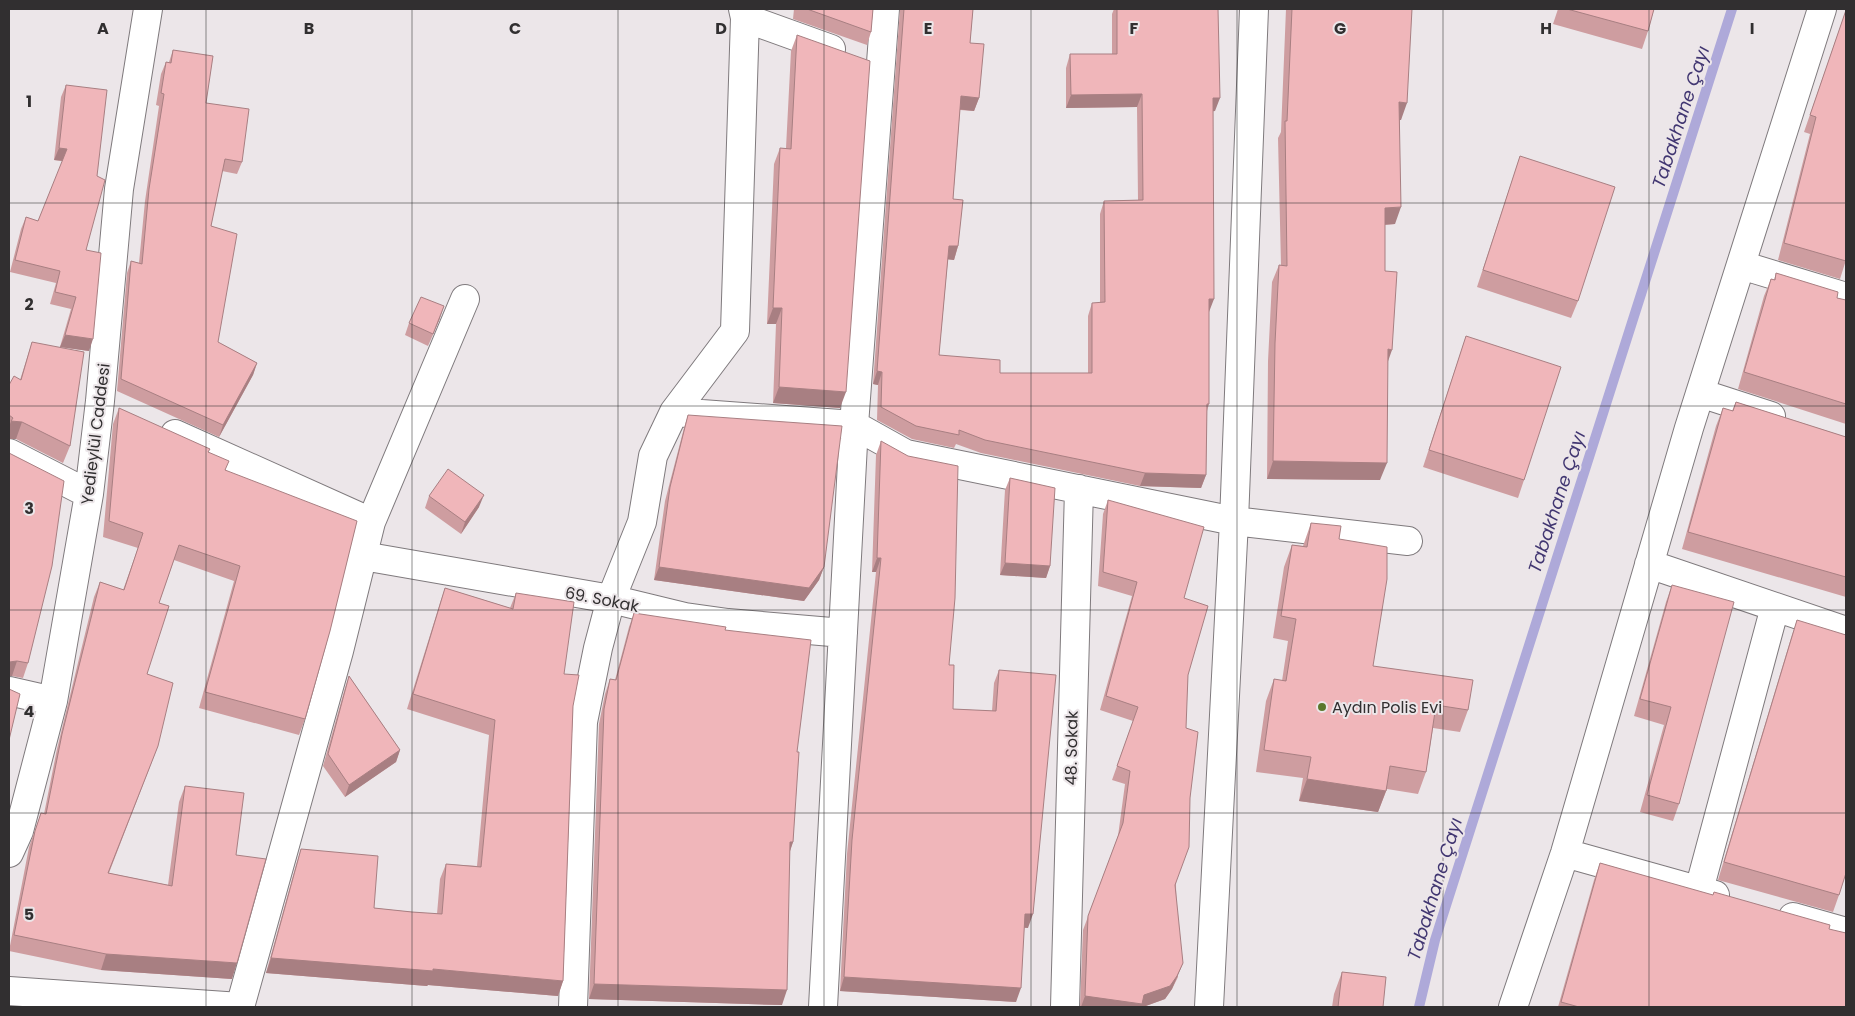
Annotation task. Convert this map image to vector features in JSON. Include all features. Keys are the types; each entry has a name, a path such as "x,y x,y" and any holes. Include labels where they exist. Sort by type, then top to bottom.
{"street":[{"name":"Yedieylül Caddesi","path":"9,853 19,831 54,701 89,494 100,401 119,189 148,9"},
{"path":"823,1007 854,425 885,9"},
{"path":"1209,1007 1234,521 1254,9"},
{"path":"1513,1007 1565,853 1700,393 1822,9"},
{"path":"573,1007 583,722 598,648 611,599 642,522 653,456 674,412 735,331 744,13 881,67"},
{"path":"1741,265 1846,297"},
{"path":"9,991 240,1007 339,651 371,522 465,299"},
{"path":"1700,393 1791,422"},
{"path":"100,401 128,413"},
{"path":"674,412 854,425 906,454 1234,521 1408,541"},
{"path":"155,425 371,522"},
{"path":"9,453 89,494"},
{"name":"48. Sokak","path":"1065,1007 1079,489"},
{"name":"69. Sokak","path":"363,556 611,599 685,617 728,623 843,633"},
{"path":"1649,564 1846,631"},
{"path":"1699,890 1775,607"},
{"path":"9,691 54,701"},
{"path":"1565,853 1736,900"},
{"path":"1772,911 1846,932"}],"building":[{"path":"807,9 873,9 871,32"},
{"path":"904,9 973,9 970,43 984,44 979,98 961,96 953,199 963,200 958,246 949,246 939,355 1000,360 1000,373 1092,373 1092,303 1105,302 1104,201 1143,200 1142,94 1071,95 1070,54 1117,54 1117,9 1218,9 1220,98 1213,98 1214,299 1209,299 1209,404 1207,404 1206,475 1145,473 985,440 959,430 959,435 916,426 881,407 882,372 877,371"},
{"path":"1292,9 1412,9 1407,103 1399,102 1401,207 1385,208 1385,271 1397,272 1392,350 1388,349 1387,463 1273,461 1275,343 1279,265 1287,266 1285,121 1287,121"},
{"path":"1567,9 1654,9 1648,31"},
{"path":"1846,10 1846,261 1784,243 1816,117 1810,115"},
{"path":"797,35 870,61 846,392 779,387 782,308 773,308 780,148 791,149"},
{"path":"173,50 213,56 206,103 249,109 242,162 225,159 211,226 237,234 218,342 257,363 223,425 121,379 131,261 142,264 149,189 164,94 161,93 166,62 171,63"},
{"path":"66,85 107,90 97,176 105,180 86,250 101,253 93,339 65,335 76,297 55,292 60,271 15,260 26,217 38,221 67,149 59,148"},
{"path":"1520,156 1615,187 1578,301 1483,270"},
{"path":"1776,273 1838,292 1837,298 1846,300 1846,404 1744,372 1771,279 1775,280"},
{"path":"421,297 444,306 433,334 409,323"},
{"path":"1466,336 1561,367 1524,480 1429,450"},
{"path":"32,342 84,352 70,446 22,422 11,421 13,418 9,415 9,385 14,376 21,380"},
{"path":"1736,402 1846,437 1846,577 1688,532 1723,408 1733,411"},
{"path":"119,408 210,449 208,452 229,461 225,470 357,521 330,631 305,719 205,692 240,566 179,545 159,603 169,606 147,674 173,683 158,746 108,873 172,886 185,786 244,793 236,855 266,859 237,963 106,954 14,935 35,831 41,813 46,814 62,734 100,582 124,590 143,533 109,521"},
{"path":"688,415 842,426 824,567 809,588 659,567 670,487"},
{"path":"881,441 908,456 958,466 955,598 949,665 954,665 953,709 996,711 999,670 1056,675 1033,914 1025,914 1021,988 844,977 852,840 881,558 877,558"},
{"path":"9,453 64,481 52,566 28,663 9,662"},
{"path":"448,469 484,495 465,522 429,496"},
{"path":"1010,478 1055,488 1050,566 1005,563"},
{"path":"1108,500 1204,527 1184,598 1208,606 1188,675 1186,728 1198,732 1190,798 1189,847 1175,885 1183,963 1170,986 1144,995 1142,1004 1085,996 1088,916 1123,823 1130,771 1117,766 1138,707 1106,696 1137,582 1103,572"},
{"path":"1311,523 1341,526 1339,539 1387,547 1387,579 1373,666 1473,680 1468,710 1436,705 1426,772 1390,766 1386,791 1307,779 1311,757 1264,750 1274,679 1286,681 1296,619 1281,616 1292,545 1307,547"},
{"path":"1672,585 1734,602 1679,804 1647,795 1671,707 1640,699"},
{"path":"445,588 513,609 516,593 574,602 564,674 579,675 573,706 563,981 433,969 433,971 271,958 301,849 378,856 374,908 412,912 442,914 446,864 481,867 495,720 413,694"},
{"path":"634,613 726,627 725,630 811,640 797,752 799,752 793,842 790,842 787,990 594,984 604,709 610,679 616,680"},
{"path":"1797,620 1846,635 1846,873 1839,895 1724,862"},
{"path":"349,676 400,750 349,785 328,754"},
{"path":"9,689 20,694 9,740"},
{"path":"1600,863 1713,895 1714,892 1830,925 1829,929 1846,933 1846,1007 1579,1007 1561,1002"},
{"path":"1342,972 1386,977 1383,1007 1338,1007"}],"waterway":[{"name":"Tabakhane Çayı","path":"1419,1007 1435,940 1732,9"}],"place":[{"name":"Aydın Polis Evi","path":"1322,707"}]}
